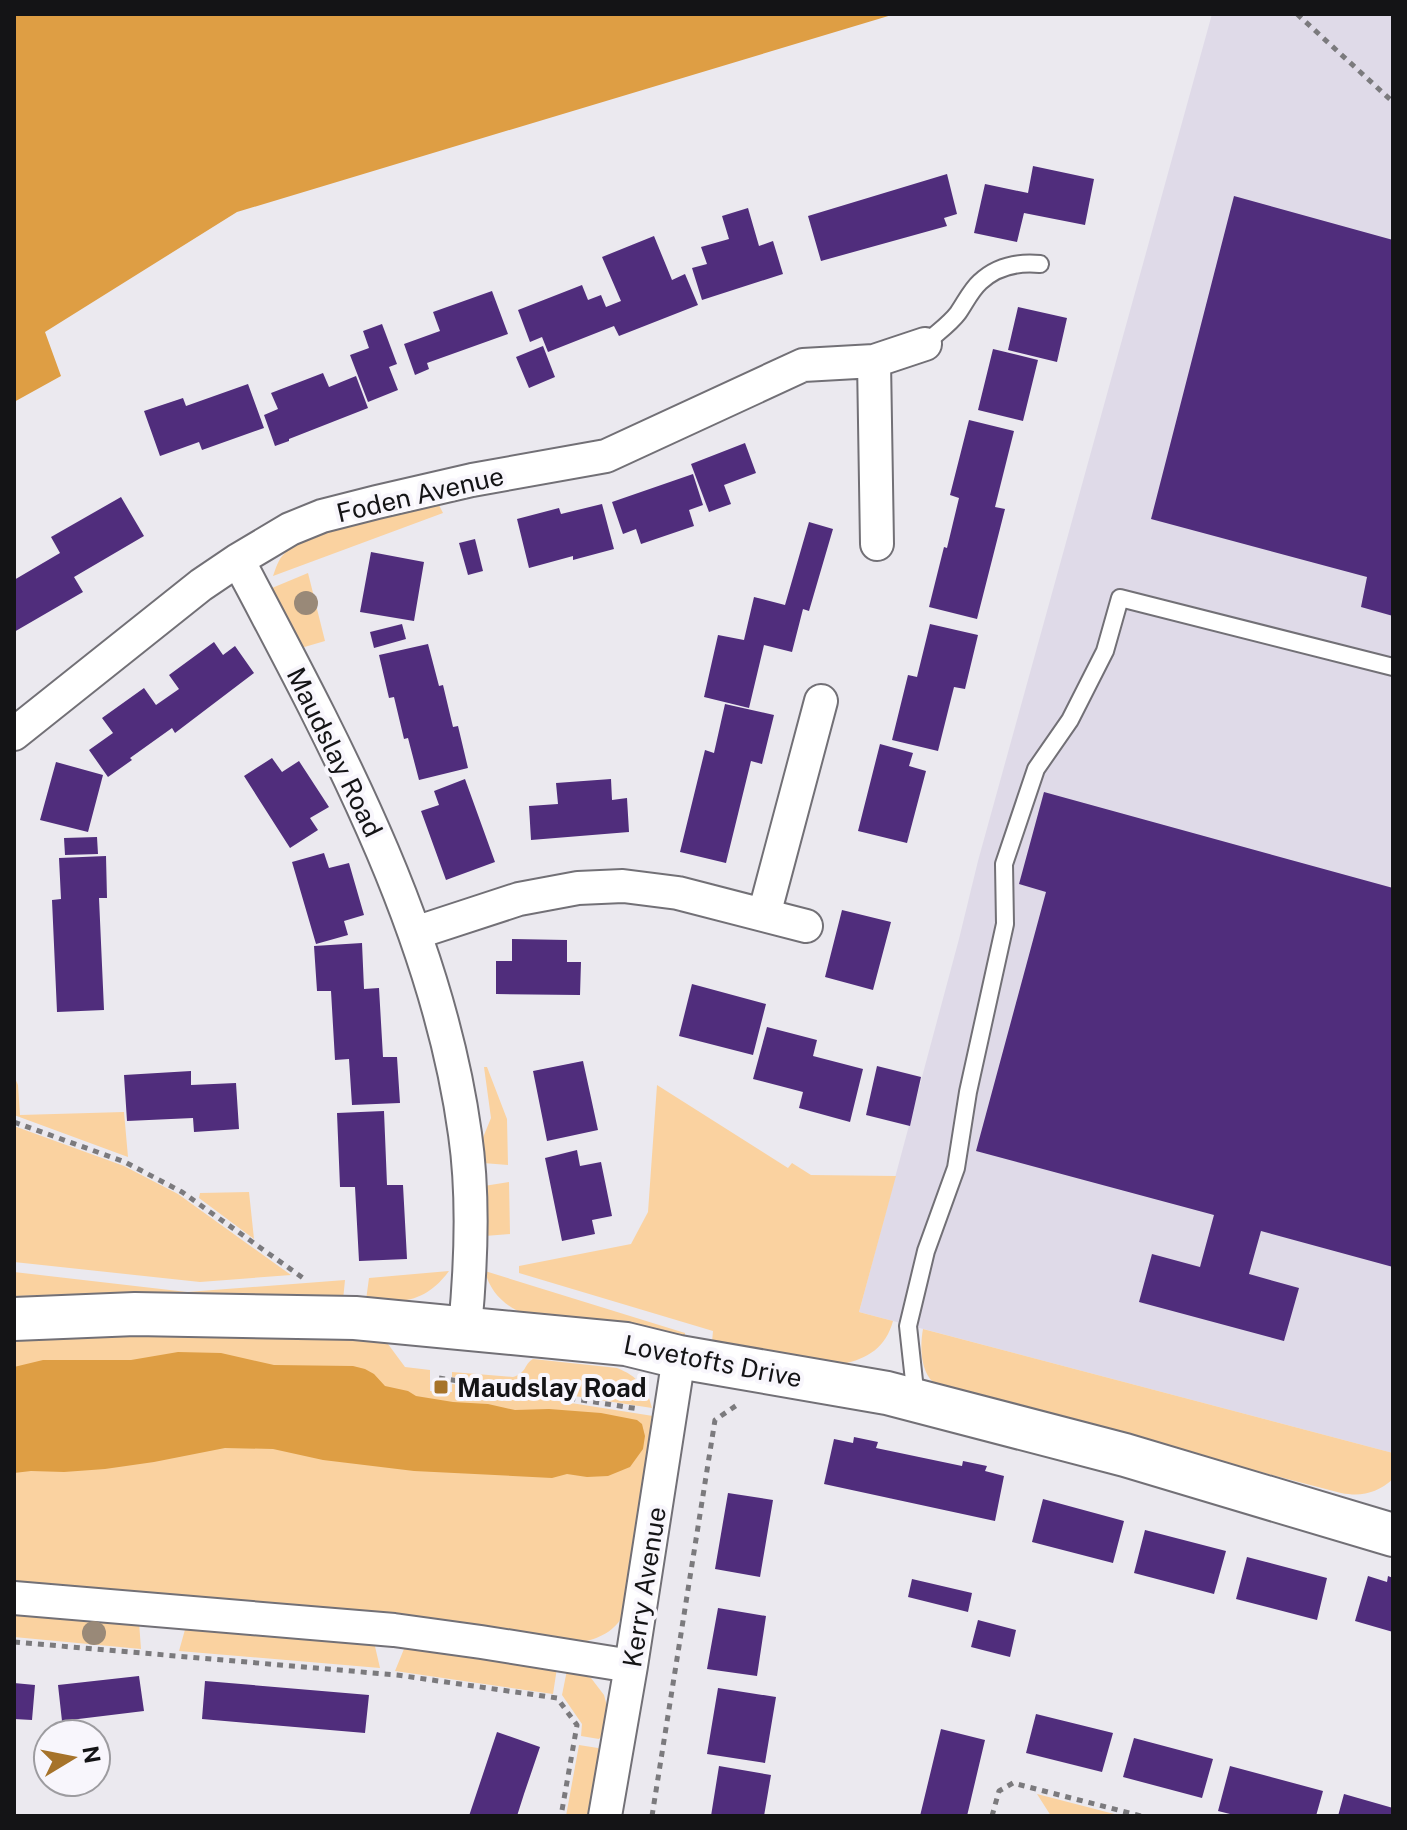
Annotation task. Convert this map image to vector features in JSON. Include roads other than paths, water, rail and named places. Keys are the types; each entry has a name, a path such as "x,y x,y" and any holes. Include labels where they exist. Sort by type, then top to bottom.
{"street":[{"name":"Foden Avenue","path":"14,734 201,585 290,529 322,516 472,480 606,456 803,365 874,361 925,344"},
{"path":"874,361 877,544"},
{"name":"Maudslay Road","path":"238,560 349,774 415,933 450,1053 466,1137 471,1242 465,1328"},
{"path":"764,915 821,701"},
{"path":"415,933 519,899 552,892 623,886 678,893 806,926"},
{"name":"Lovetofts Drive","path":"14,1319 135,1314 355,1318 626,1344 679,1357 887,1393 1125,1455 1393,1535"},
{"name":"Kerry Avenue","path":"605,1816 679,1357"},
{"path":"14,1598 394,1630 631,1666"}],"lane":[{"path":"925,344 954,317 988,276 1020,263 1040,264"},
{"path":"916,1401 908,1326 926,1251 956,1168 968,1092 1005,924 1004,864 1036,769 1070,720 1105,651 1120,598 1393,667"}],"place":[{"name":"Maudslay Road","path":"441,1387"}]}
